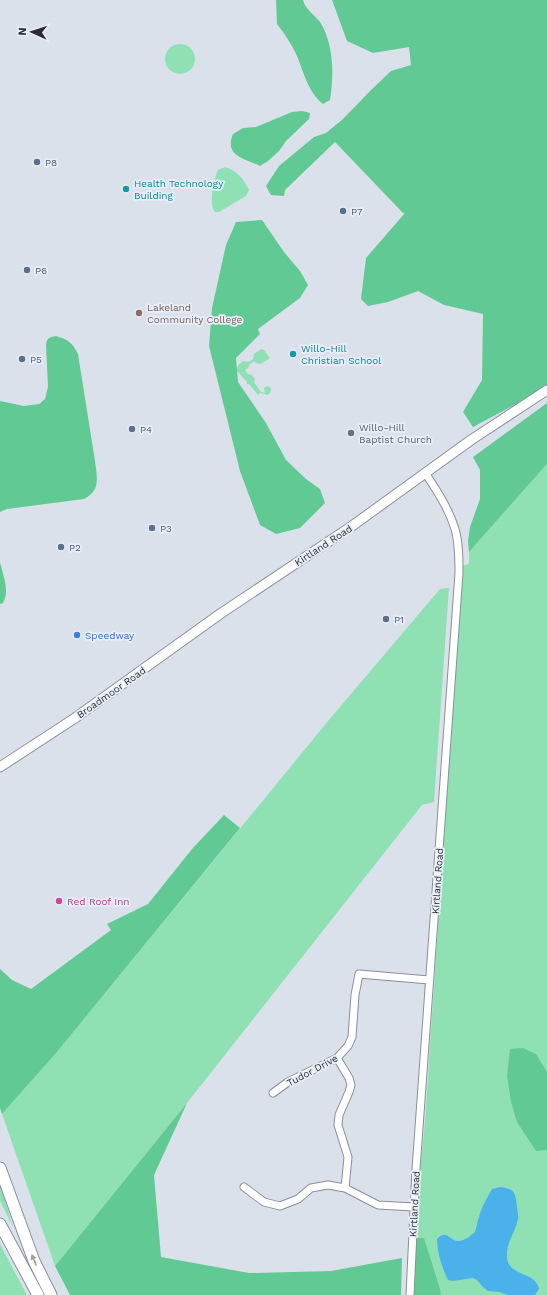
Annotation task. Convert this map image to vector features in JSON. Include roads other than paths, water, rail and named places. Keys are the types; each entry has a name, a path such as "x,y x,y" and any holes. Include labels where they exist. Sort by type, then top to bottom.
{"highway":[{"path":"0,1168 34,1262 51,1295"},
{"path":"0,1224 38,1295"}],"main road":[{"name":"Kirtland Road","path":"220,614 352,526 472,440 547,390"},
{"name":"Broadmoor Road","path":"0,766 75,718 220,614"}],"street":[{"name":"Kirtland Road","path":"410,1295 414,1207 429,980 459,573 455,529 446,508 426,474"},
{"name":"Tudor Drive","path":"273,1093 288,1082 337,1058 348,1046 352,1038 355,995 359,974 429,980"},
{"path":"337,1058 349,1078 351,1085 350,1092 339,1115 338,1125 348,1157 345,1188"},
{"path":"244,1187 264,1202 280,1206 298,1199 311,1188 328,1184 345,1188 378,1205 414,1207"}],"water":[{"path":"500,1187 509,1189 515,1194 518,1214 517,1223 508,1246 507,1257 512,1268 533,1279 537,1283 539,1289 535,1295 508,1295 488,1291 473,1278 453,1281 448,1280 442,1265 437,1239 443,1235 446,1235 456,1241 468,1238 476,1230 478,1219 492,1189"}],"place":[{"name":"P8","path":"37,162"},
{"name":"Health Technology Building","path":"126,189"},
{"name":"P7","path":"343,211"},
{"name":"P6","path":"27,270"},
{"name":"Lakeland Community College","path":"139,313"},
{"name":"Willo-Hill Christian School","path":"293,354"},
{"name":"P5","path":"22,359"},
{"name":"P4","path":"132,429"},
{"name":"Willo-Hill Baptist Church","path":"351,433"},
{"name":"P3","path":"152,528"},
{"name":"P2","path":"61,547"},
{"name":"P1","path":"386,619"},
{"name":"Speedway","path":"77,635"},
{"name":"Red Roof Inn","path":"59,901"}]}
